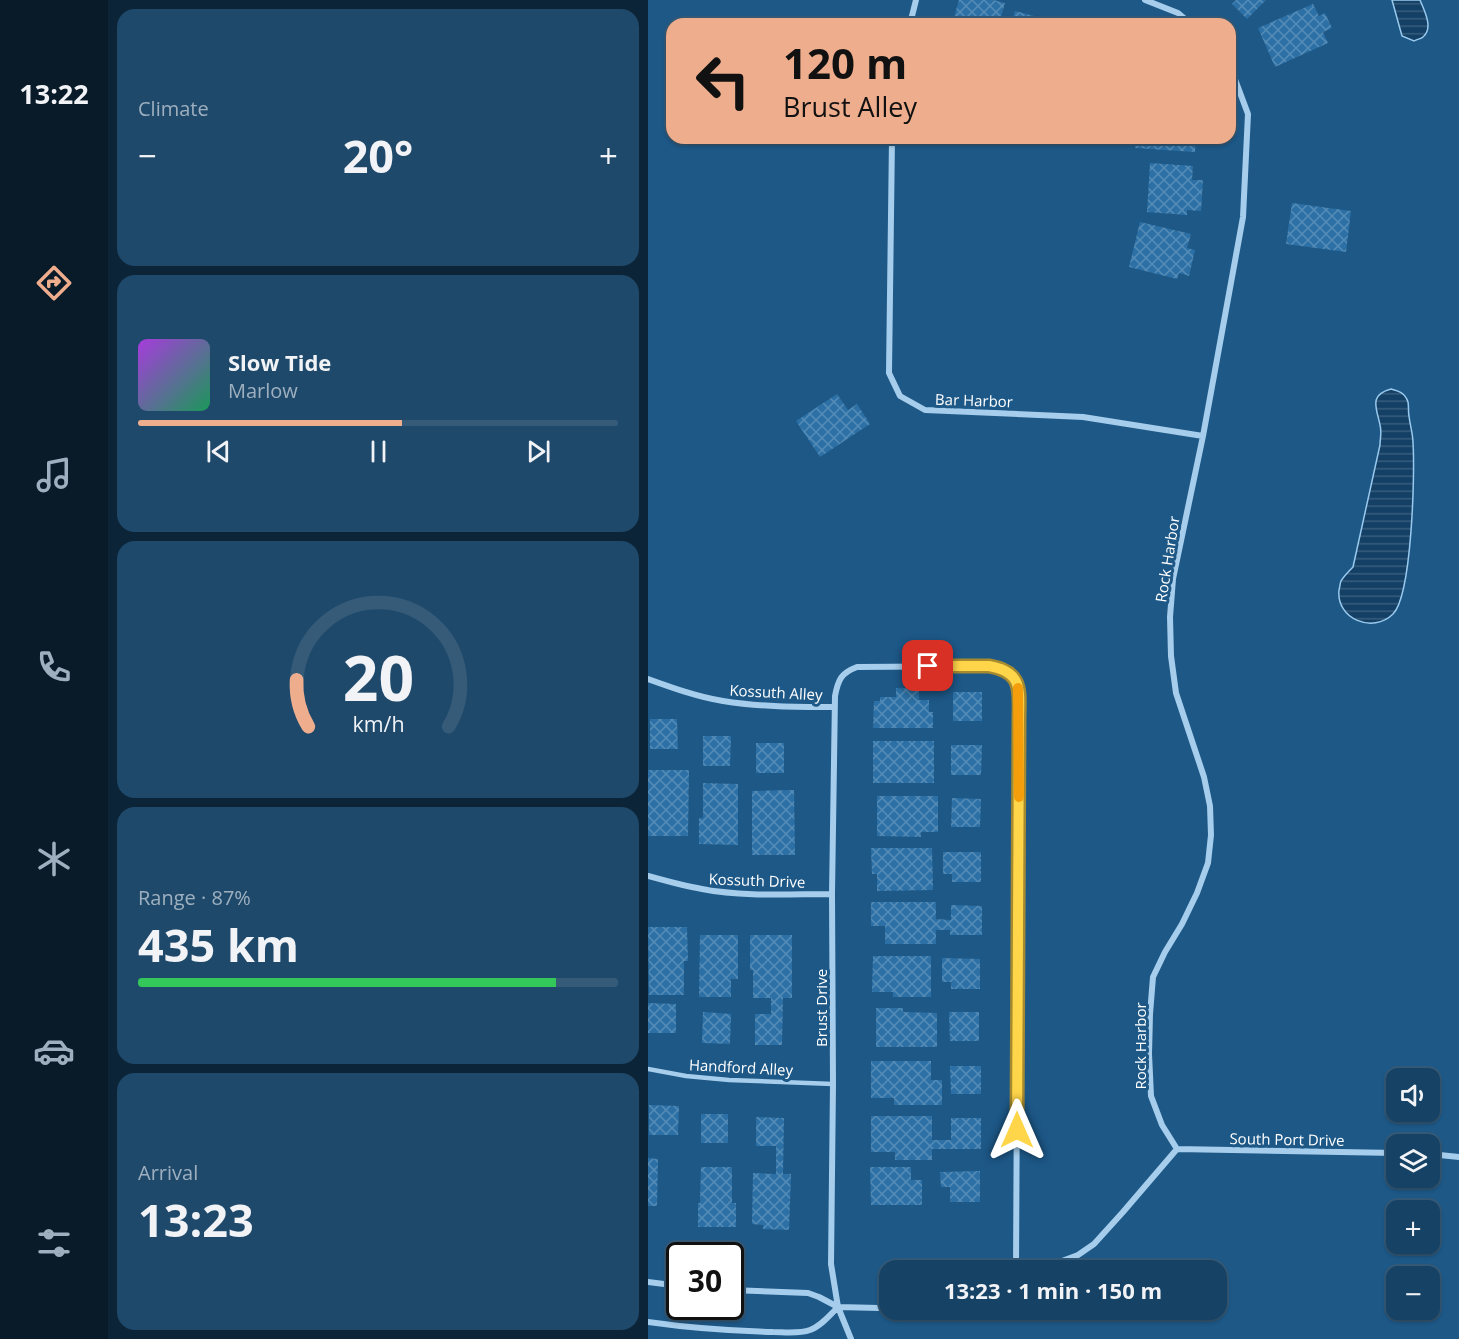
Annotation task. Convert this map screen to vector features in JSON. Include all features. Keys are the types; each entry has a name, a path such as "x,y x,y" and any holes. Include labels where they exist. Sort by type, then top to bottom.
{"street":[{"path":"912,18 916,0"},
{"path":"1145,0 1178,13 1184,18"},
{"name":"Rock Harbor","path":"1177,1149 1162,1125 1151,1096 1149,1034 1153,978 1197,893 1208,863 1211,835 1210,806 1204,777 1176,693 1171,656 1170,617 1173,579 1244,217 1248,114 1236,82"},
{"name":"Bar Harbor","path":"892,144 889,373 900,396 925,410 1083,417 1203,435"},
{"name":"Brust Drive","path":"851,1339 838,1307 831,1264 834,707 837,687 848,670 859,667 989,666 1008,672 1018,685 1016,1260"},
{"name":"Kossuth Alley","path":"648,679 695,695 722,701 766,706 834,707"},
{"name":"Kossuth Drive","path":"648,876 703,890 731,893 832,894"},
{"path":"1065,1260 1078,1255 1094,1244 1177,1149"},
{"name":"South Port Drive","path":"1177,1149 1386,1153"},
{"path":"1440,1155 1459,1157"},
{"path":"648,1282 666,1284"},
{"path":"744,1291 808,1293 838,1307 879,1308"},
{"path":"648,1322 688,1328 797,1332 810,1330 838,1307"}],"lane":[{"name":"Handford Alley","path":"648,1069 686,1076 729,1080 833,1084"}],"water":[{"path":"1392,0 1420,0 1428,24 1423,37 1414,41 1402,36"},
{"path":"1391,389 1401,393 1407,399 1413,440 1411,533 1404,583 1393,614 1376,623 1366,623 1349,616 1343,609 1339,590 1341,581 1353,567 1380,445 1381,430 1376,408 1377,399 1379,395"}],"building":[{"path":"959,0 994,0 1005,3 1001,18 954,18"},
{"path":"1236,0 1266,0 1247,19 1232,4"},
{"path":"1313,4 1319,16 1325,13 1332,28 1323,32 1328,43 1275,67 1258,28"},
{"path":"1015,11 1042,18 1013,18"},
{"path":"1135,144 1196,144 1195,152 1135,148"},
{"path":"1150,163 1193,166 1192,180 1203,180 1201,211 1187,210 1187,215 1147,212"},
{"path":"1292,203 1351,211 1346,252 1286,244"},
{"path":"1140,222 1191,234 1187,248 1195,250 1189,276 1179,273 1177,279 1129,267"},
{"path":"837,394 848,410 857,404 870,424 820,457 796,421"},
{"path":"896,688 919,689 919,700 929,700 929,712 933,712 933,728 873,728 874,701 880,701 880,697 896,697"},
{"path":"953,692 982,692 982,721 953,721"},
{"path":"650,719 677,719 678,749 650,749"},
{"path":"703,736 731,736 730,766 703,766"},
{"path":"873,741 934,741 934,783 873,783"},
{"path":"756,743 784,743 784,773 756,773"},
{"path":"951,745 982,745 981,775 951,775"},
{"path":"648,770 689,770 688,836 648,836"},
{"path":"703,783 738,784 738,845 699,844 699,818 703,818"},
{"path":"794,790 795,855 752,855 752,791"},
{"path":"877,796 938,796 938,832 921,832 921,837 877,836"},
{"path":"952,798 981,799 980,827 951,827"},
{"path":"871,848 932,848 933,890 877,891 877,874 872,874"},
{"path":"943,852 981,852 981,882 952,882 952,874 943,874"},
{"path":"871,902 936,902 936,919 951,920 951,905 982,906 982,935 950,935 950,930 936,930 936,944 885,944 885,926 871,926"},
{"path":"648,927 687,927 688,961 684,961 684,995 649,995"},
{"path":"700,935 738,935 738,979 731,979 731,997 699,997"},
{"path":"750,935 792,935 792,998 783,998 782,1045 755,1045 755,1014 771,1014 771,998 753,998"},
{"path":"873,956 931,956 931,997 893,997 893,992 872,992"},
{"path":"942,958 980,959 980,989 951,989 951,982 942,982"},
{"path":"648,1003 676,1004 676,1033 648,1033"},
{"path":"876,1008 903,1008 903,1012 937,1013 937,1047 876,1047"},
{"path":"703,1012 731,1014 730,1044 702,1043"},
{"path":"949,1012 979,1012 979,1041 950,1041"},
{"path":"871,1061 931,1061 931,1080 942,1080 942,1105 894,1105 894,1098 871,1098"},
{"path":"950,1066 981,1066 981,1094 951,1094"},
{"path":"649,1105 679,1106 678,1135 649,1135"},
{"path":"701,1114 728,1114 728,1143 701,1143"},
{"path":"871,1116 932,1116 932,1140 951,1140 951,1118 981,1118 981,1149 932,1149 932,1160 895,1160 895,1152 871,1152"},
{"path":"756,1117 784,1118 783,1174 791,1174 789,1230 763,1229 763,1225 752,1224 753,1173 776,1174 776,1146 756,1146"},
{"path":"648,1158 658,1159 657,1206 648,1206"},
{"path":"701,1167 732,1167 732,1203 736,1203 736,1227 698,1227"},
{"path":"870,1167 911,1167 911,1180 922,1180 922,1205 871,1205"},
{"path":"980,1171 980,1202 950,1202 950,1187 941,1187 940,1172"}],"slow traffic":[{"path":"1018,688 1019,797"}],"route":[{"path":"928,666 999,668 1008,672 1018,685 1017,1130"}]}
